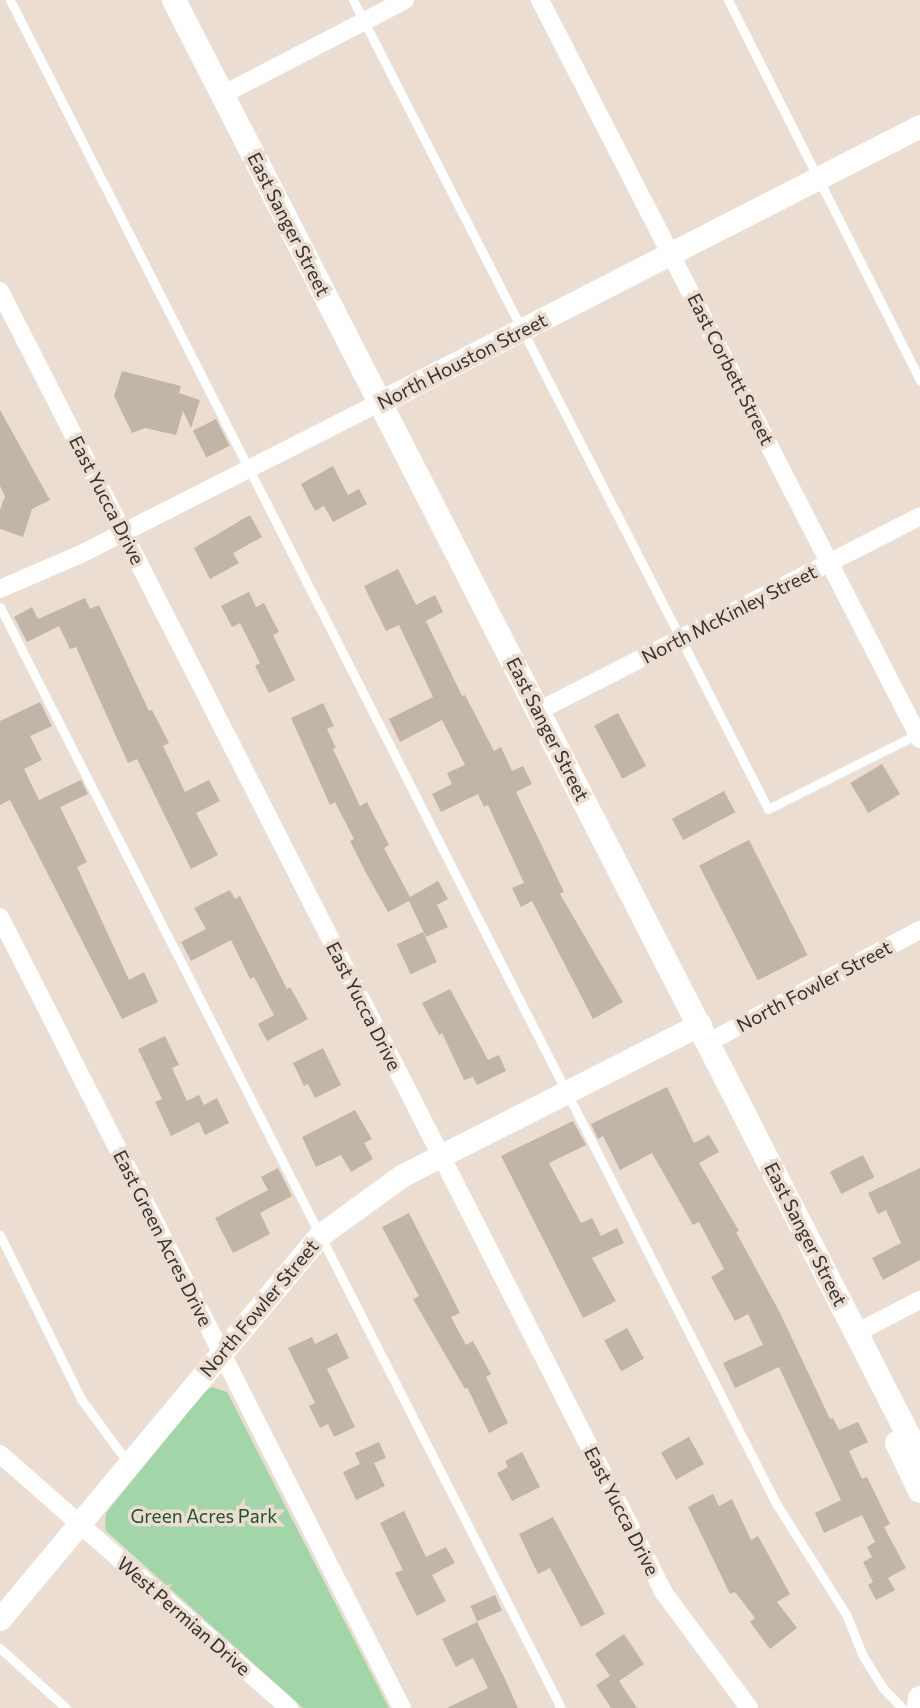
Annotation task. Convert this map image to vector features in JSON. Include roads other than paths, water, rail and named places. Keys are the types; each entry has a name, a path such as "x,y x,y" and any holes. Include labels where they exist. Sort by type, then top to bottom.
{"main road":[{"name":"East Sanger Street","path":"174,0 920,1458"},
{"path":"874,1367 871,1388 920,1490"},
{"path":"919,1708 920,1698"}],"street":[{"path":"222,95 405,0"},
{"name":"East Corbett Street","path":"540,0 919,735"},
{"name":"North Houston Street","path":"0,589 123,533 920,126"},
{"name":"East Yucca Drive","path":"0,291 664,1593 749,1708"},
{"name":"North McKinley Street","path":"538,711 920,516"},
{"name":"East Green Acres Drive","path":"0,917 402,1708"},
{"name":"North Fowler Street","path":"0,1619 320,1235 403,1175 565,1092 704,1033 920,930"},
{"path":"856,1333 920,1300"},
{"name":"West Permian Drive","path":"0,1454 289,1708"}],"lane":[{"path":"10,0 777,1505 846,1614 863,1656 882,1687 902,1708"},
{"path":"353,0 768,809 919,735"},
{"path":"728,0 920,380"},
{"path":"0,607 561,1708"},
{"path":"0,1235 81,1399 128,1463"},
{"path":"0,1648 66,1708"}],"park label":[{"name":"Green Acres Park","path":"204,1516"}]}
